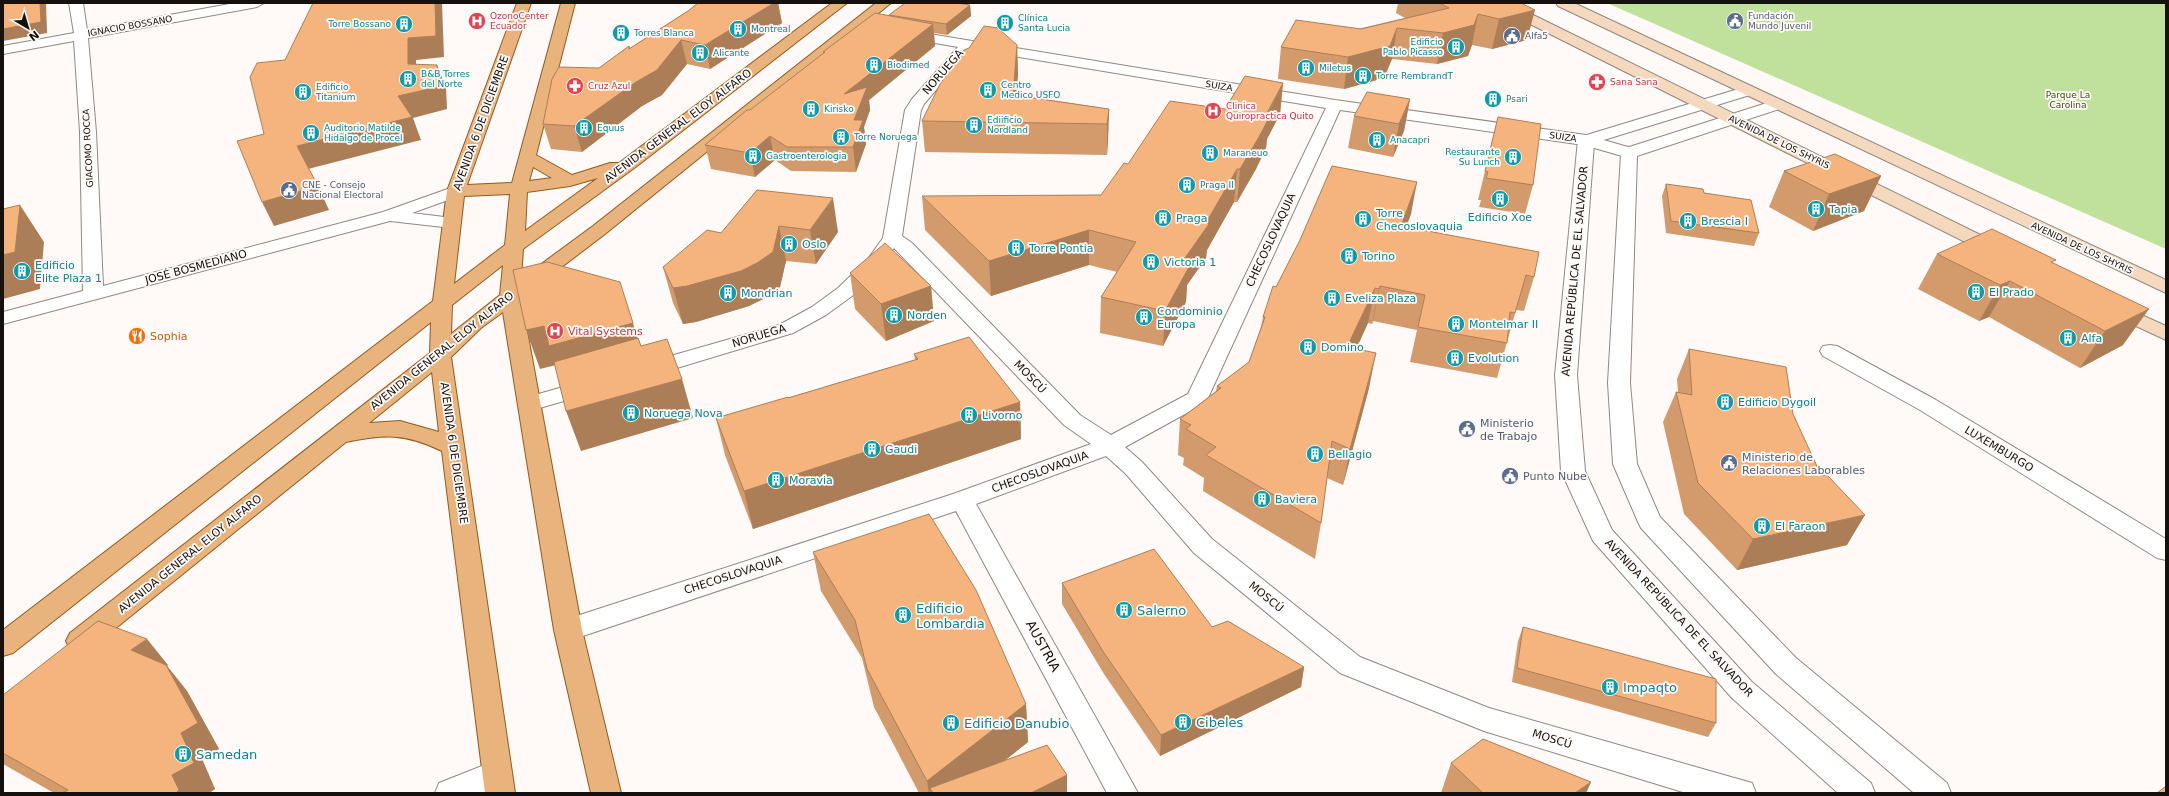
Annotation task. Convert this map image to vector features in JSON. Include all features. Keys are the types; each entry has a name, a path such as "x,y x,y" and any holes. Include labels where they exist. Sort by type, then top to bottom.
{"main road":[{"name":"AVENIDA 6 DE DICIEMBRE","path":"499,783 440,355 442,305 456,191 524,3"},
{"path":"568,3 519,188 510,296 568,630 606,793"},
{"name":"AVENIDA GENERAL ELOY ALFARO","path":"3,645 442,305 513,248 631,162 840,3"},
{"name":"AVENIDA GENERAL ELOY ALFARO","path":"65,653 440,355 474,324 599,230 884,3"},
{"name":"AVENIDA DE LOS SHYRIS","path":"1499,3 2017,260"},
{"name":"AVENIDA DE LOS SHYRIS","path":"1563,3 1776,105 2166,287"},
{"path":"527,158 570,181"},
{"path":"456,191 519,188 570,181 631,162"},
{"path":"2102,302 2166,334"},
{"path":"339,436 380,427 392,427 412,430 454,448"}],"street":[{"name":"GIACOMO ROCCA","path":"76,3 81,35 88,140 94,294"},
{"name":"IGNACIO BOSSANO","path":"3,50 257,3"},
{"path":"856,26 873,29"},
{"name":"SUIZA","path":"888,31 967,46 1335,105 1586,140 1629,153"},
{"name":"NORUEGA","path":"628,375 786,329 819,311 845,292 875,263 892,238 913,110 917,102 967,46"},
{"path":"1586,140 1748,91"},
{"name":"CHECOSLOVAQUIA","path":"568,630 962,500 1110,446 1197,398 1335,105"},
{"path":"1776,105 1629,153 1619,383 1625,464 1650,522 1786,666 1936,793"},
{"name":"AVENIDA REPÚBLICA DE EL SALVADOR","path":"1586,140 1566,375 1573,471 1602,535 1742,690 1860,793"},
{"name":"JOSÉ BOSMEDIANO","path":"3,318 389,216 456,191"},
{"name":"JOSÉ BOSMEDIANO","path":"389,216 452,223"},
{"name":"MOSCÚ","path":"892,238 906,247 1072,420 1110,446 1134,468 1203,546 1350,664 1484,719 1688,780 1741,793"},
{"name":"LUXEMBURGO","path":"1830,351 1928,405 2166,551"},
{"path":"529,404 606,382"},
{"name":"AUSTRIA","path":"962,500 1123,793"},
{"path":"450,793 499,783"}],"green space":[{"name":"Parque La Carolina","path":"1607,3 2166,3 2166,249"}],"building":[{"path":"3,3 40,3 41,22 3,29"},
{"path":"313,3 435,3 436,36 408,38 408,64 437,65 438,87 398,96 412,117 297,146 318,186 262,202 237,141 264,134 250,77 257,63 285,60"},
{"path":"698,3 774,3 705,45 681,40 657,70 636,82 574,126 543,124 552,79 559,67 599,68 629,46 629,49"},
{"path":"905,3 957,3 970,5 946,24 889,15"},
{"path":"1439,3 1521,3 1535,10 1499,19 1478,14 1474,25 1443,33 1397,28 1390,46 1348,57 1281,47 1296,20 1361,29 1449,8"},
{"path":"875,13 933,24 844,94 867,87 854,120 863,120 853,147 787,147 770,136 750,153 705,145 747,110 750,110"},
{"path":"984,26 998,28 1017,45 1013,95 1109,109 1107,124 922,121 940,84 964,50 969,48"},
{"path":"1245,76 1283,83 1266,115 1270,116 1259,137 1240,169 1237,169 1206,223 1209,224 1180,265 1189,267 1165,311 1101,297 1136,242 1089,230 989,261 922,196 1101,195 1124,163 1128,164 1170,101 1225,109"},
{"path":"1367,92 1410,99 1399,124 1354,116"},
{"path":"1498,117 1541,124 1533,185 1486,178 1488,172 1485,171"},
{"path":"1835,154 1881,176 1829,194 1784,171"},
{"path":"1332,166 1417,182 1401,226 1539,252 1534,277 1526,275 1515,313 1510,312 1507,343 1418,327 1425,295 1380,286 1379,289 1375,288 1347,347 1376,353 1350,449 1332,441 1321,523 1206,455 1216,447 1186,429 1191,425 1180,419 1221,388 1217,386 1249,362 1265,317 1263,317 1273,286 1276,287 1300,240"},
{"path":"1666,184 1703,189 1704,193 1751,200 1759,233 1671,221"},
{"path":"757,190 833,198 810,230 779,226 773,252 757,263 741,271 687,286 673,288 663,267 707,230 721,233"},
{"path":"20,205 15,252 3,255 3,209"},
{"path":"1992,229 2056,260 2051,262 2149,309 2105,331 2010,281 2000,285 1937,254"},
{"path":"885,243 931,286 881,304 850,273"},
{"path":"547,262 620,282 633,323 549,346 544,326 526,330 513,270"},
{"path":"969,337 1020,402 744,491 716,418 918,359 914,354"},
{"path":"638,338 641,346 667,339 682,379 566,411 554,362"},
{"path":"1689,349 1786,367 1793,414 1821,475 1827,475 1865,515 1753,539 1698,483 1676,392 1692,395"},
{"path":"929,514 976,590 1026,704 927,781 867,669 855,620 813,552"},
{"path":"1154,549 1212,627 1228,621 1304,667 1161,735 1104,653 1062,583"},
{"path":"98,621 147,639 131,650 166,665 198,723 181,733 194,763 172,775 179,790 176,793 62,793 68,790 3,753 3,695"},
{"name":"Impaqto","path":"1523,627 1716,679 1716,723 1517,668"},
{"path":"1483,739 1591,782 1575,793 1483,793 1451,763"},
{"path":"1047,745 1067,775 1031,793 933,793 930,788"},
{"path":"2166,786 2166,793 2157,793"}],"place":[{"name":"OzonoCenter Ecuador","path":"477,21"},
{"name":"Fundación Mundo Juvenil","path":"1735,21"},
{"name":"Clínica Santa Lucia","path":"1005,23"},
{"name":"Torre Bossano","path":"404,24"},
{"name":"Montreal","path":"738,29"},
{"name":"Torres Blanca","path":"621,33"},
{"name":"Alfa5","path":"1512,36"},
{"name":"Edificio Pablo Picasso","path":"1456,47"},
{"name":"Alicante","path":"700,53"},
{"name":"Biodimed","path":"874,65"},
{"name":"Miletus","path":"1306,68"},
{"name":"Torre RembrandT","path":"1363,76"},
{"name":"B&B Torres del Norte","path":"408,79"},
{"name":"Sana Sana","path":"1597,82"},
{"name":"Cruz Azul","path":"575,86"},
{"name":"Centro Medico USFO","path":"988,90"},
{"name":"Edificio Titanium","path":"303,92"},
{"name":"Psari","path":"1493,99"},
{"name":"Kirisko","path":"811,109"},
{"name":"Clinica Quiropractica Quito","path":"1213,111"},
{"name":"Ediificio Nordland","path":"974,125"},
{"name":"Equus","path":"584,128"},
{"name":"Auditorio Matilde Hidalgo de Procel","path":"311,133"},
{"name":"Torre Noruega","path":"841,137"},
{"name":"Anacapri","path":"1377,140"},
{"name":"Maraneuo","path":"1210,153"},
{"name":"Gastroenterologia","path":"753,156"},
{"name":"Restaurante Su Lunch","path":"1513,157"},
{"name":"Praga II","path":"1187,185"},
{"name":"CNE - Consejo Nacional Electoral","path":"289,190"},
{"name":"Edificio Xoe","path":"1500,199"},
{"name":"Tapia","path":"1816,209"},
{"name":"Praga","path":"1163,218"},
{"name":"Torre Checoslovaquia","path":"1363,219"},
{"name":"Brescia I","path":"1688,221"},
{"name":"Oslo","path":"789,244"},
{"name":"Torre Pontia","path":"1016,248"},
{"name":"Torino","path":"1349,256"},
{"name":"Victoria 1","path":"1151,262"},
{"name":"Edificio Elite Plaza 1","path":"22,271"},
{"name":"El Prado","path":"1976,292"},
{"name":"Mondrian","path":"728,293"},
{"name":"Eveliza Plaza","path":"1332,298"},
{"name":"Norden","path":"894,315"},
{"name":"Condominio Europa","path":"1144,317"},
{"name":"Montelmar II","path":"1456,324"},
{"name":"Vital Systems","path":"555,331"},
{"name":"Sophia","path":"137,336"},
{"name":"Alfa","path":"2068,338"},
{"name":"Domino","path":"1308,347"},
{"name":"Evolution","path":"1455,358"},
{"name":"Edificio Dygoil","path":"1725,402"},
{"name":"Noruega Nova","path":"631,413"},
{"name":"Livorno","path":"969,415"},
{"name":"Ministerio de Trabajo","path":"1467,429"},
{"name":"Gaudi","path":"872,449"},
{"name":"Bellagio","path":"1315,454"},
{"name":"Ministerio de Relaciones Laborables","path":"1729,463"},
{"name":"Punto Nube","path":"1510,476"},
{"name":"Moravia","path":"776,480"},
{"name":"Baviera","path":"1262,499"},
{"name":"El Faraon","path":"1762,526"},
{"name":"Salerno","path":"1124,610"},
{"name":"Edificio Lombardia","path":"903,615"},
{"name":"Impaqto","path":"1610,687"},
{"name":"Cibeles","path":"1183,722"},
{"name":"Edificio Danubio","path":"951,723"},
{"name":"Samedan","path":"183,754"}]}
